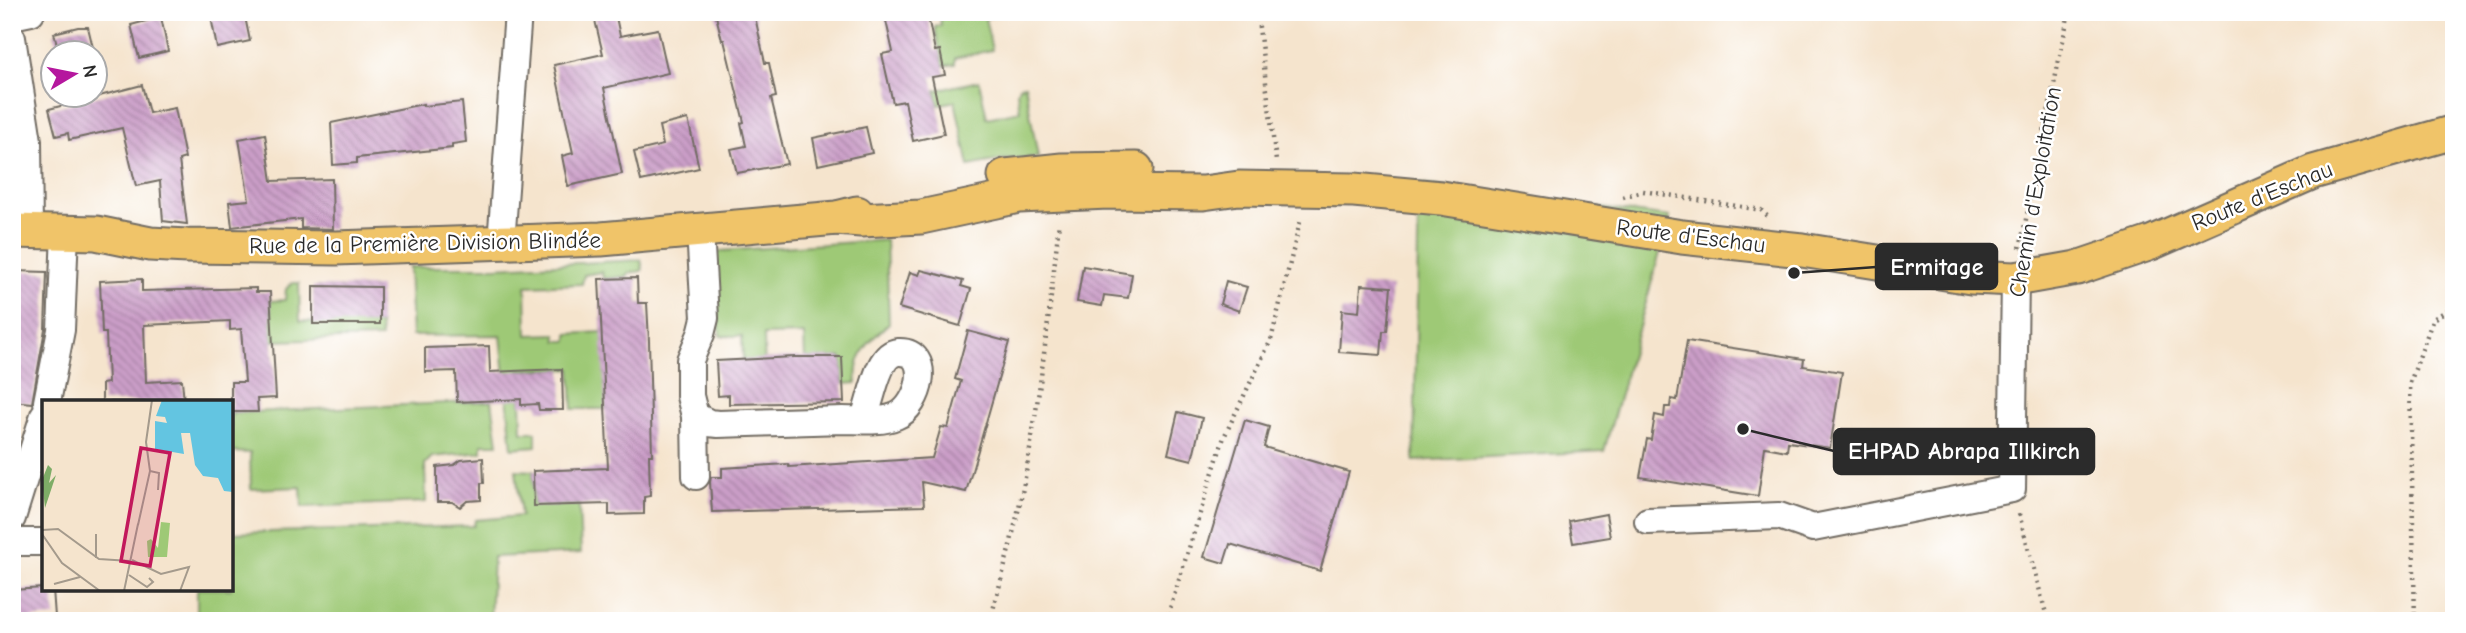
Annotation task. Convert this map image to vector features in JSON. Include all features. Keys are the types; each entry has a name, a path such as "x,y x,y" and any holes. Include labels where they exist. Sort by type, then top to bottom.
{"main road":[{"name":"Route d'Eschau","path":"1239,188 1378,191 1441,198 1682,237 1802,250 1971,277 2015,279 2077,268 2151,243 2313,172 2454,132"},
{"name":"Rue de la Première Division Blindée","path":"837,218 979,181 1062,170 1135,169 1239,188"},
{"name":"Rue de la Première Division Blindée","path":"21,231 96,233 150,244 215,247 337,248 501,243 601,239 837,218 873,220 921,217 996,200 1061,194 1148,191 1203,193 1239,188"}],"street":[{"path":"12,16 31,12"},
{"path":"501,243 518,12"},
{"path":"12,38 28,141 21,231"},
{"path":"696,476 690,359 705,317 699,230"},
{"path":"47,400 61,330 65,232"},
{"name":"Chemin d'Exploitation","path":"2012,489 2015,279"},
{"path":"695,416 718,424 863,420"},
{"path":"12,518 42,421"},
{"path":"1648,521 1779,516 1813,528 2012,489"},
{"path":"12,542 42,542"}],"path":[{"path":"1166,621 1224,437 1271,341 1303,212 1292,188 1257,12"},
{"name":"Chemin d'Exploitation","path":"2015,279 2069,12"},
{"path":"990,621 1010,546 1029,456 1050,303 1061,194"},
{"path":"2415,621 2410,383 2433,319 2454,306"},
{"path":"2012,489 2048,621"}],"green space":[{"path":"938,12 1008,13 985,18 992,50 955,58 955,64 943,66 935,27 941,25"},
{"path":"979,81 987,118 1020,111 1017,92 1019,86 1025,85 1038,157 969,166 955,101 938,105 936,90"},
{"path":"1419,184 1670,217 1604,451 1414,461"},
{"path":"886,240 889,323 864,349 856,373 857,383 843,384 842,357 805,359 804,334 764,335 765,389 743,360 742,336 720,336 715,254 721,251"},
{"path":"641,260 643,269 628,273 628,276 603,279 602,272 584,275 582,284 526,286 527,335 556,334 557,341 568,341 568,334 603,332 607,409 573,409 571,369 520,370 522,432 536,432 536,446 512,448 501,335 412,336 409,267 495,267"},
{"path":"292,283 299,283 300,321 380,324 381,338 272,341 270,301 285,300 286,289"},
{"path":"492,401 498,444 482,444 482,452 432,457 425,464 426,502 302,507 301,487 251,489 250,453 233,452 233,413"},
{"path":"516,470 533,471 534,505 579,505 581,553 493,557 490,621 197,621 197,591 233,591 233,533 474,526 475,520 521,516"}],"building":[{"path":"210,12 244,12 250,41 217,48"},
{"path":"593,12 615,12 620,36 658,29 668,73 604,88 622,174 568,186 562,156 573,153 554,65 603,54"},
{"path":"715,12 754,12 765,63 769,63 776,97 771,98 787,164 737,173 731,149 746,146 741,123 744,122"},
{"path":"884,12 927,12 935,51 940,50 945,75 932,77 944,134 913,141 905,101 893,103 882,54 893,52"},
{"path":"161,17 168,51 139,58 131,25"},
{"path":"88,27 91,38 55,38 54,33"},
{"path":"142,85 149,113 175,108 185,158 179,160 187,224 163,221 160,181 136,186 122,128 69,140 68,133 56,136 49,109 108,108 108,94"},
{"path":"462,102 466,142 452,144 452,148 357,158 357,163 333,165 331,123 423,104"},
{"path":"688,119 699,168 641,181 634,152 663,145 659,126"},
{"path":"866,127 872,153 818,165 813,138"},
{"path":"265,134 272,181 332,179 333,229 301,228 301,219 232,227 229,202 249,200 239,139"},
{"path":"1083,266 1132,274 1128,298 1104,295 1102,306 1077,302"},
{"path":"921,270 963,281 961,286 971,289 960,326 899,308 910,272 919,275"},
{"path":"14,271 47,272 45,329 32,403 12,401"},
{"path":"637,278 638,303 647,303 649,341 652,455 649,455 650,496 644,497 644,514 609,515 609,504 534,506 533,471 608,468 599,279"},
{"path":"142,279 142,291 256,288 256,292 270,292 276,398 257,399 258,412 233,412 231,382 245,382 241,329 230,330 230,321 144,325 146,382 182,380 184,400 102,400 102,384 108,383 100,281"},
{"path":"1226,281 1247,287 1239,311 1220,304"},
{"path":"1361,285 1391,287 1387,331 1383,331 1381,355 1339,352 1342,310 1359,312"},
{"path":"313,286 380,287 380,324 313,324"},
{"path":"968,331 1009,342 966,492 922,482 924,506 712,512 711,477 722,477 722,468 788,464 789,467 932,458 941,427 948,428 961,381 955,379"},
{"path":"1687,341 1804,359 1803,366 1842,372 1830,448 1788,442 1787,451 1765,447 1758,496 1640,477 1647,439 1651,440 1655,415 1664,417 1665,407 1670,407 1671,399 1677,400"},
{"path":"489,346 490,372 562,369 563,410 539,410 538,404 521,405 521,399 457,402 456,371 425,372 425,348"},
{"path":"842,357 844,402 729,404 729,395 718,396 716,361"},
{"path":"1178,412 1202,418 1192,460 1168,454"},
{"path":"1245,420 1269,427 1264,447 1349,472 1320,571 1230,544 1224,563 1204,557"},
{"path":"483,458 484,483 481,483 481,500 467,501 460,507 452,502 437,502 437,467 454,465 461,460"},
{"path":"1606,514 1610,537 1573,543 1569,521"},
{"path":"42,588 42,591 53,591 55,617 14,620 12,590"}],"place":[{"name":"Ermitage","path":"1794,273"},
{"name":"EHPAD Abrapa Illkirch","path":"1743,429"}]}
